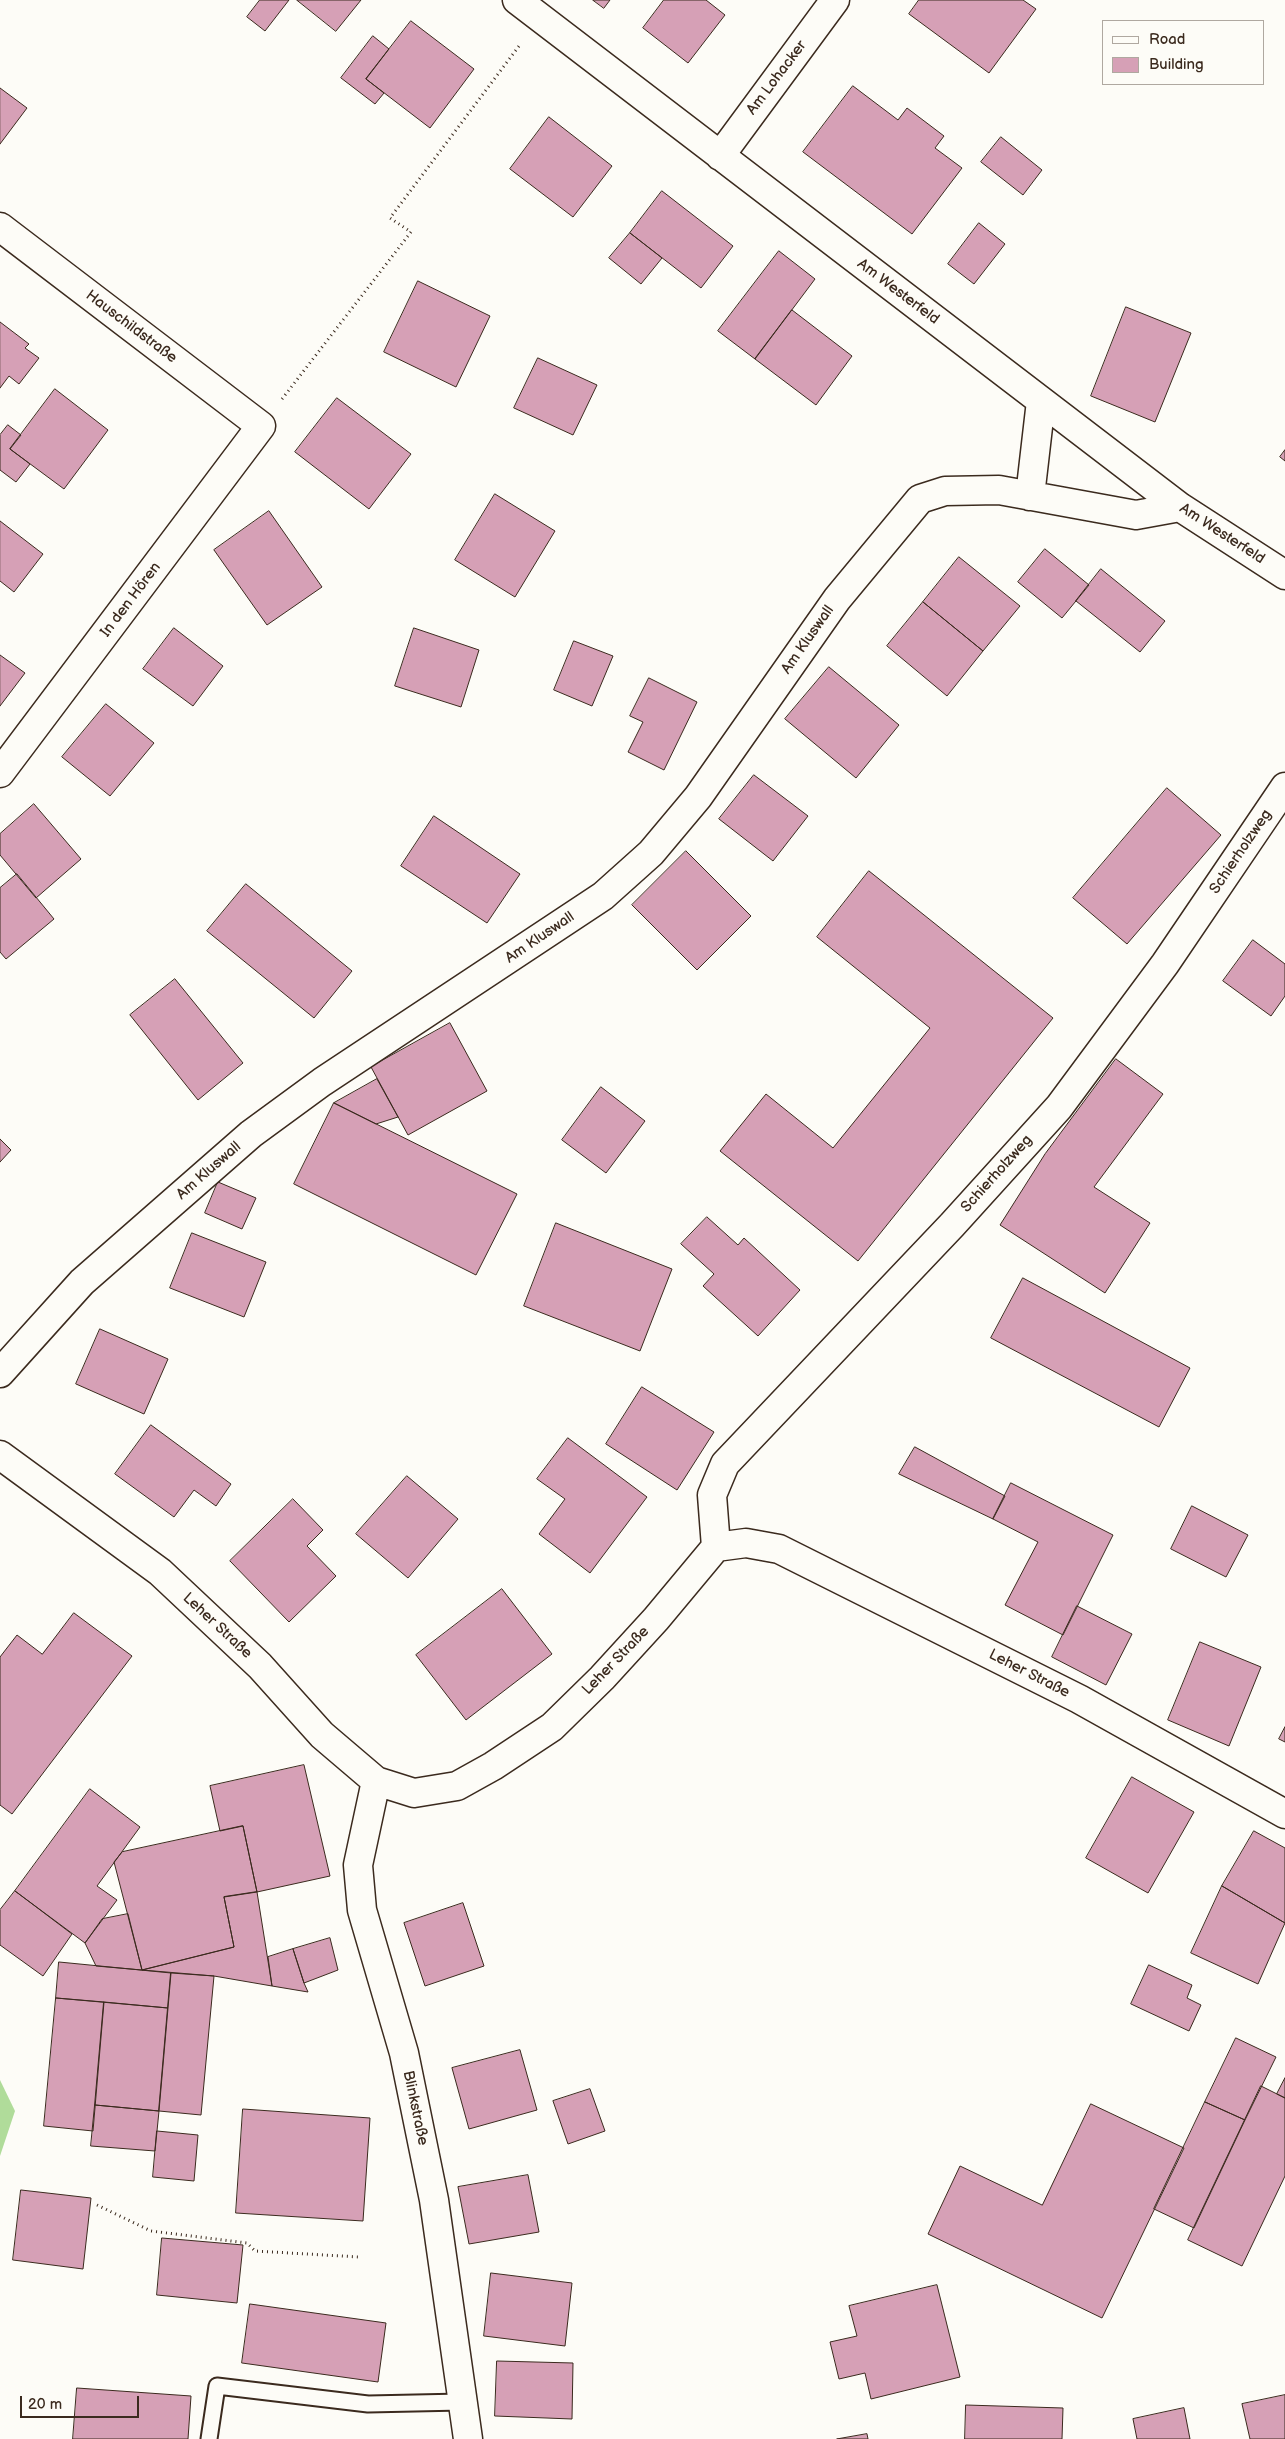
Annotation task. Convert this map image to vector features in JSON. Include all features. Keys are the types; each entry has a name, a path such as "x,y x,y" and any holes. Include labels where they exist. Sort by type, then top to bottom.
{"street":[{"name":"Am Westerfeld","path":"517,0 1180,507 1285,575"},
{"name":"Am Lohacker","path":"720,156 835,0"},
{"name":"Hauschildstraße","path":"0,227 261,426"},
{"path":"1030,496 1041,401"},
{"name":"In den Hören","path":"1,771 261,426"},
{"name":"Am Kluswall","path":"0,1373 82,1282 251,1134 322,1082 603,896 651,853 698,797 837,599 920,499 945,491 999,490 1136,515 1180,507"},
{"name":"Schierholzweg","path":"716,1547 712,1495 725,1464 952,1225 1059,1107 1165,964 1285,787"},
{"name":"Leher Straße","path":"0,1455 160,1572 260,1666 322,1735 376,1782 414,1793 457,1786 493,1766 552,1727 602,1678 656,1619 716,1547 746,1543 779,1549 1078,1699 1285,1814"},
{"name":"Blinkstraße","path":"376,1782 358,1865 362,1910 404,2053 434,2200 468,2439"}],"lane":[{"path":"209,2439 217,2386 368,2404 462,2402"}],"path":[{"path":"261,426 411,232 390,218 541,18"},
{"path":"97,2205 151,2231 246,2243 255,2251 359,2257"}],"green space":[{"path":"0,2080 15,2111 0,2156"}],"building":[{"path":"260,0 289,0 265,31 247,17"},
{"path":"297,0 361,0 336,31"},
{"path":"593,0 610,0 604,8"},
{"path":"664,0 706,0 725,15 688,63 643,28"},
{"path":"919,0 1023,0 1036,9 989,73 909,14"},
{"path":"411,21 474,69 430,128 366,79"},
{"path":"373,36 389,49 366,79 384,93 375,104 341,78"},
{"path":"853,86 898,120 907,108 944,136 935,148 962,168 912,234 803,152"},
{"path":"0,88 27,108 0,144"},
{"path":"549,117 612,166 573,217 510,169"},
{"path":"1001,137 1042,170 1023,195 981,162"},
{"path":"662,191 733,246 701,288 630,233"},
{"path":"979,223 1005,244 974,284 948,264"},
{"path":"630,233 662,258 641,284 609,258"},
{"path":"779,251 815,279 755,359 718,331"},
{"path":"418,281 490,316 456,387 384,352"},
{"path":"1126,307 1191,333 1155,422 1091,396"},
{"path":"792,310 852,356 816,405 755,359"},
{"path":"0,322 29,344 25,348 39,358 19,384 9,376 0,388"},
{"path":"538,358 597,385 573,435 514,408"},
{"path":"55,389 108,430 64,489 10,449"},
{"path":"337,398 411,454 369,509 295,452"},
{"path":"8,425 21,435 10,449 30,464 16,482 0,470 0,435"},
{"path":"1285,450 1285,461 1280,457"},
{"path":"495,494 555,531 515,597 455,560"},
{"path":"269,511 322,587 267,625 214,550"},
{"path":"0,521 43,554 14,592 0,581"},
{"path":"1045,549 1089,585 1062,618 1018,582"},
{"path":"959,557 1020,606 983,651 923,602"},
{"path":"1101,569 1165,621 1140,652 1076,601"},
{"path":"923,602 983,651 947,696 887,646"},
{"path":"174,628 223,666 193,706 143,669"},
{"path":"414,628 479,650 461,707 395,686"},
{"path":"574,641 613,656 592,706 554,690"},
{"path":"0,655 25,673 0,706"},
{"path":"829,667 899,725 856,778 785,719"},
{"path":"649,678 697,702 664,770 628,752 643,722 630,716"},
{"path":"106,704 154,743 110,796 62,757"},
{"path":"754,775 808,816 773,861 719,819"},
{"path":"1167,788 1221,835 1127,944 1073,898"},
{"path":"34,804 81,859 36,898 0,855 0,834"},
{"path":"434,816 520,874 487,923 401,866"},
{"path":"686,851 751,916 697,970 632,905"},
{"path":"869,871 1053,1018 858,1261 720,1151 766,1094 833,1148 930,1028 817,937"},
{"path":"17,874 54,919 6,959 0,952 0,888"},
{"path":"246,884 352,971 314,1018 207,931"},
{"path":"1253,940 1285,964 1285,996 1271,1016 1223,981"},
{"path":"175,979 243,1063 198,1100 130,1015"},
{"path":"450,1023 487,1091 408,1135 371,1067"},
{"path":"1116,1059 1163,1094 1094,1187 1150,1223 1105,1293 1000,1225 1045,1154"},
{"path":"377,1079 398,1117 376,1124 334,1103"},
{"path":"601,1087 645,1121 606,1173 562,1140"},
{"path":"334,1103 517,1194 476,1275 294,1184"},
{"path":"0,1139 11,1150 0,1162"},
{"path":"218,1182 256,1198 242,1229 205,1213"},
{"path":"707,1217 738,1245 744,1238 800,1290 758,1336 703,1286 714,1274 681,1244"},
{"path":"556,1223 672,1269 640,1351 524,1306"},
{"path":"192,1233 266,1262 244,1317 170,1288"},
{"path":"1023,1278 1190,1368 1159,1427 991,1338"},
{"path":"100,1329 168,1359 144,1414 76,1384"},
{"path":"642,1387 714,1432 677,1490 606,1444"},
{"path":"151,1425 231,1484 216,1506 194,1490 174,1517 115,1474"},
{"path":"568,1438 647,1497 590,1573 539,1534 565,1499 537,1479"},
{"path":"915,1447 1005,1496 993,1519 899,1474"},
{"path":"407,1476 458,1519 408,1578 356,1534"},
{"path":"1011,1483 1113,1535 1063,1635 1005,1605 1038,1542 993,1519"},
{"path":"293,1499 323,1530 307,1546 336,1576 289,1622 230,1561"},
{"path":"1192,1506 1248,1535 1226,1577 1171,1549"},
{"path":"502,1589 552,1654 466,1720 416,1655"},
{"path":"1077,1606 1132,1634 1106,1685 1052,1657"},
{"path":"74,1613 132,1656 12,1814 0,1805 0,1657 17,1635 42,1654"},
{"path":"1200,1642 1261,1667 1229,1746 1168,1720"},
{"path":"1285,1727 1285,1742 1279,1739"},
{"path":"304,1765 330,1876 257,1892 243,1826 220,1831 210,1786"},
{"path":"1132,1777 1194,1812 1148,1893 1086,1858"},
{"path":"90,1789 140,1827 97,1886 117,1900 85,1943 15,1891"},
{"path":"243,1826 257,1892 224,1897 234,1947 142,1970 114,1862 122,1852"},
{"path":"1254,1831 1285,1848 1285,1923 1222,1886"},
{"path":"1222,1886 1285,1923 1258,1984 1191,1953"},
{"path":"15,1891 72,1934 43,1976 0,1945 0,1910"},
{"path":"257,1892 272,1986 214,1976 142,1970 234,1947 224,1897"},
{"path":"463,1903 484,1966 425,1986 404,1923"},
{"path":"128,1914 142,1970 96,1966 85,1943 102,1919"},
{"path":"330,1938 338,1970 304,1983 293,1949"},
{"path":"293,1949 308,1992 272,1986 268,1957"},
{"path":"59,1962 171,1973 168,2008 56,1998"},
{"path":"1149,1965 1192,1985 1187,1998 1201,2005 1189,2031 1131,2004"},
{"path":"171,1973 214,1976 201,2115 159,2111"},
{"path":"56,1998 104,2002 93,2131 44,2126"},
{"path":"104,2002 168,2008 159,2111 95,2105"},
{"path":"1236,2038 1276,2057 1245,2120 1205,2102"},
{"path":"520,2050 537,2110 469,2129 452,2068"},
{"path":"1285,2078 1285,2098 1277,2094"},
{"path":"1261,2086 1285,2098 1285,2176 1242,2266 1188,2240"},
{"path":"590,2089 605,2131 568,2144 553,2101"},
{"path":"1205,2102 1245,2120 1194,2228 1154,2209"},
{"path":"1091,2104 1184,2148 1102,2318 928,2234 960,2166 1042,2205"},
{"path":"95,2105 159,2111 155,2151 91,2146"},
{"path":"243,2109 370,2118 363,2221 236,2213"},
{"path":"157,2131 198,2135 194,2181 153,2177"},
{"path":"528,2175 539,2232 469,2244 458,2187"},
{"path":"21,2190 91,2198 83,2269 13,2260"},
{"path":"162,2238 243,2245 237,2303 157,2295"},
{"path":"491,2273 572,2283 565,2346 484,2336"},
{"path":"937,2285 960,2377 871,2399 865,2373 839,2379 830,2342 857,2336 849,2306"},
{"path":"250,2304 386,2323 378,2382 242,2363"},
{"path":"497,2361 573,2363 572,2419 495,2416"},
{"path":"77,2388 191,2396 188,2439 73,2439"},
{"path":"1285,2395 1285,2439 1250,2439 1242,2404"},
{"path":"966,2405 1063,2408 1062,2439 965,2439"},
{"path":"1184,2408 1190,2439 1137,2439 1133,2419"},
{"path":"867,2434 868,2439 837,2439"}]}
